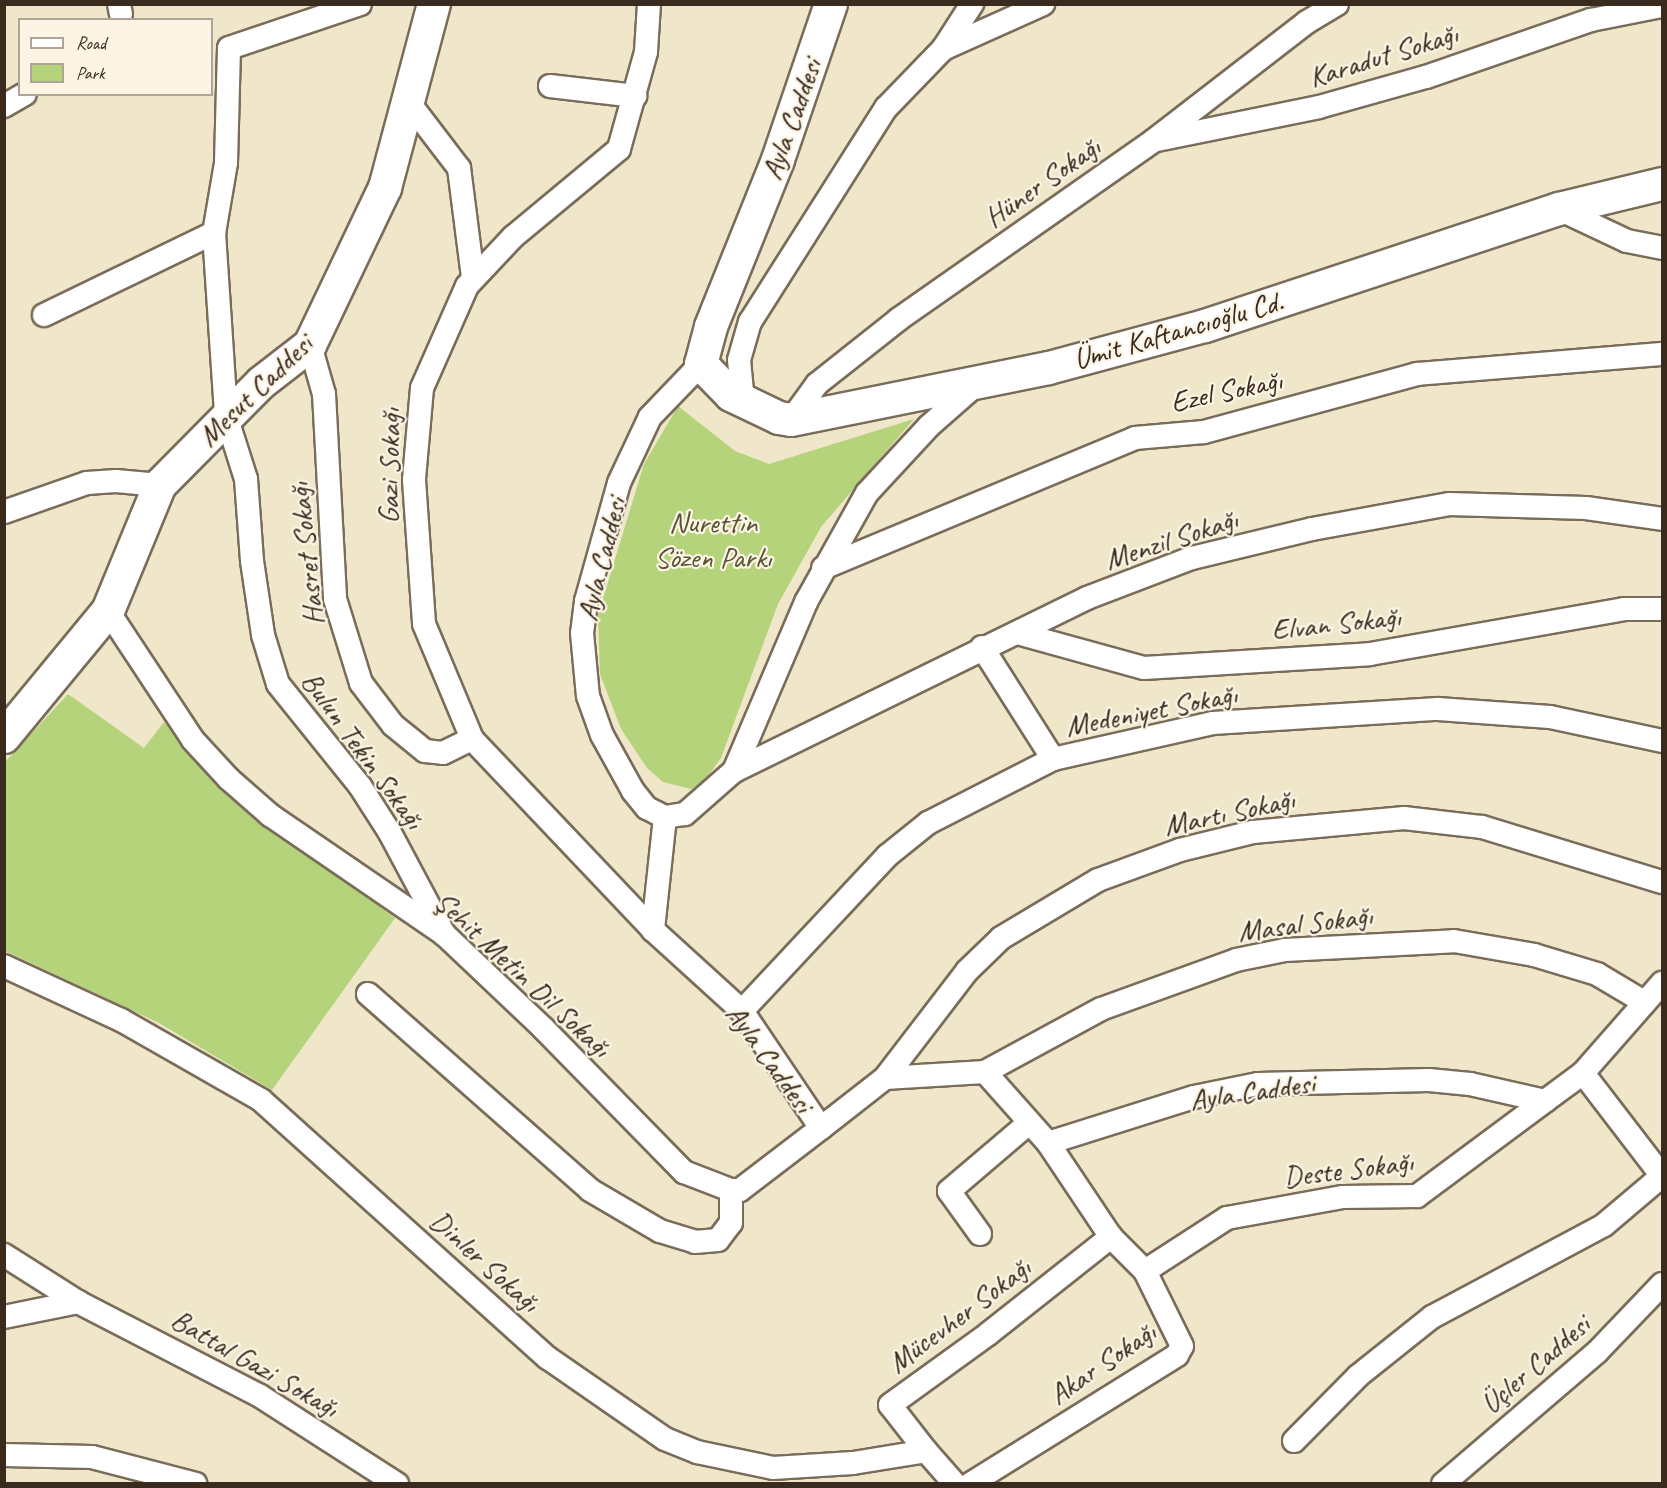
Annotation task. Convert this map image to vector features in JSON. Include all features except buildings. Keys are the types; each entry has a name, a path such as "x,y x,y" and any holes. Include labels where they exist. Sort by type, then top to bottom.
{"street":[{"path":"220,47 360,4"},
{"name":"Mesut Caddesi","path":"6,734 108,611 160,485 226,416 310,345 385,188 410,104 434,4"},
{"name":"Gazi Sokağı","path":"649,4 646,52 619,149 513,237 473,277 422,388 414,480 424,624 472,739 652,930"},
{"name":"Ayla Caddesi","path":"665,817 646,808 633,791 602,735 588,696 582,633 595,562 619,483 635,444 650,417 701,364 714,316 778,160 831,4"},
{"path":"743,402 738,386 739,360 750,322 886,108 943,49 972,4"},
{"path":"943,49 1043,4"},
{"name":"Hüner Sokağı","path":"791,420 817,384 899,319 1153,141 1307,22 1337,4"},
{"name":"Karadut Sokağı","path":"1153,141 1319,107 1426,77 1601,17 1662,6"},
{"name":"Bulun Tekin Sokağı","path":"220,47 226,163 214,233 226,416 246,479 255,582 263,635 278,684 360,786 390,832 444,934"},
{"path":"550,86 635,96"},
{"path":"4,106 21,96"},
{"path":"410,104 459,168 473,277"},
{"name":"Ümit Kaftancıoğlu Cd.","path":"791,420 978,383 1205,326 1559,209 1662,184"},
{"path":"1559,209 1627,240 1662,248"},
{"path":"44,315 214,233"},
{"name":"Hasret Sokağı","path":"310,345 324,394 335,599 361,683 393,725 425,751 443,753 472,739"},
{"name":"Ezel Sokağı","path":"823,568 1135,438 1204,432 1417,374 1662,354"},
{"path":"701,364 743,402 791,420"},
{"path":"652,930 665,817 685,814 734,771 823,568 867,493 929,426 978,383"},
{"path":"4,512 87,483 160,485"},
{"name":"Menzil Sokağı","path":"734,771 982,647 1017,633 1087,598 1192,558 1312,529 1449,504 1586,508 1662,519"},
{"name":"Elvan Sokağı","path":"1017,633 1144,668 1370,654 1624,609 1662,609"},
{"name":"Şehit Metin Dil Sokağı","path":"108,611 193,740 229,779 270,815 444,934 684,1172 731,1190"},
{"path":"982,647 1053,759"},
{"name":"Medeniyet Sokağı","path":"742,1011 887,856 928,822 1053,759 1213,723 1438,709 1550,717 1662,741"},
{"name":"Martı Sokağı","path":"885,1078 967,971 1000,938 1098,880 1180,850 1253,832 1404,818 1492,829 1662,882"},
{"name":"Ayla Caddesi","path":"652,930 742,1011 820,1128 885,1078"},
{"name":"Masal Sokağı","path":"985,1072 1101,1009 1236,960 1285,950 1454,941 1534,955 1597,974 1644,1002"},
{"name":"Dinler Sokağı","path":"4,966 121,1020 261,1100 548,1358 649,1430 697,1452 773,1476 926,1451"},
{"path":"1545,1101 1583,1073 1662,983"},
{"path":"368,994 590,1190 660,1231 695,1242 718,1240 731,1223 731,1190 750,1185 820,1128"},
{"path":"885,1078 985,1072 1048,1143"},
{"path":"1294,1441 1358,1376 1432,1317 1604,1226 1662,1176 1583,1073"},
{"name":"Ayla Caddesi","path":"1048,1143 1194,1096 1258,1084 1429,1080 1470,1084 1545,1101"},
{"name":"Deste Sokağı","path":"1145,1271 1227,1218 1343,1197 1417,1196 1545,1101"},
{"path":"980,1234 949,1191 1029,1123"},
{"name":"Akar Sokağı","path":"970,1484 1177,1355 1182,1346 1180,1337 1145,1271 1110,1237 1048,1143"},
{"name":"Mücevher Sokağı","path":"926,1451 890,1405 988,1334 1110,1237"},
{"name":"Battal Gazi Sokağı","path":"4,1255 78,1302 260,1396 397,1484"},
{"name":"Üçler Caddesi","path":"1443,1484 1598,1352 1662,1284"},
{"path":"4,1317 78,1302"},
{"path":"926,1451 955,1484"},
{"path":"4,1455 92,1457 196,1484"}],"green space":[{"name":"Nurettin Sözen Parkı","path":"678,406 735,451 769,464 914,419 821,527 778,604 721,758 705,780 691,789 663,782 647,768 621,729 600,674 598,615 644,464"},
{"path":"68,694 144,748 164,722 218,787 395,918 272,1090 159,1023 5,951 5,762"}]}
